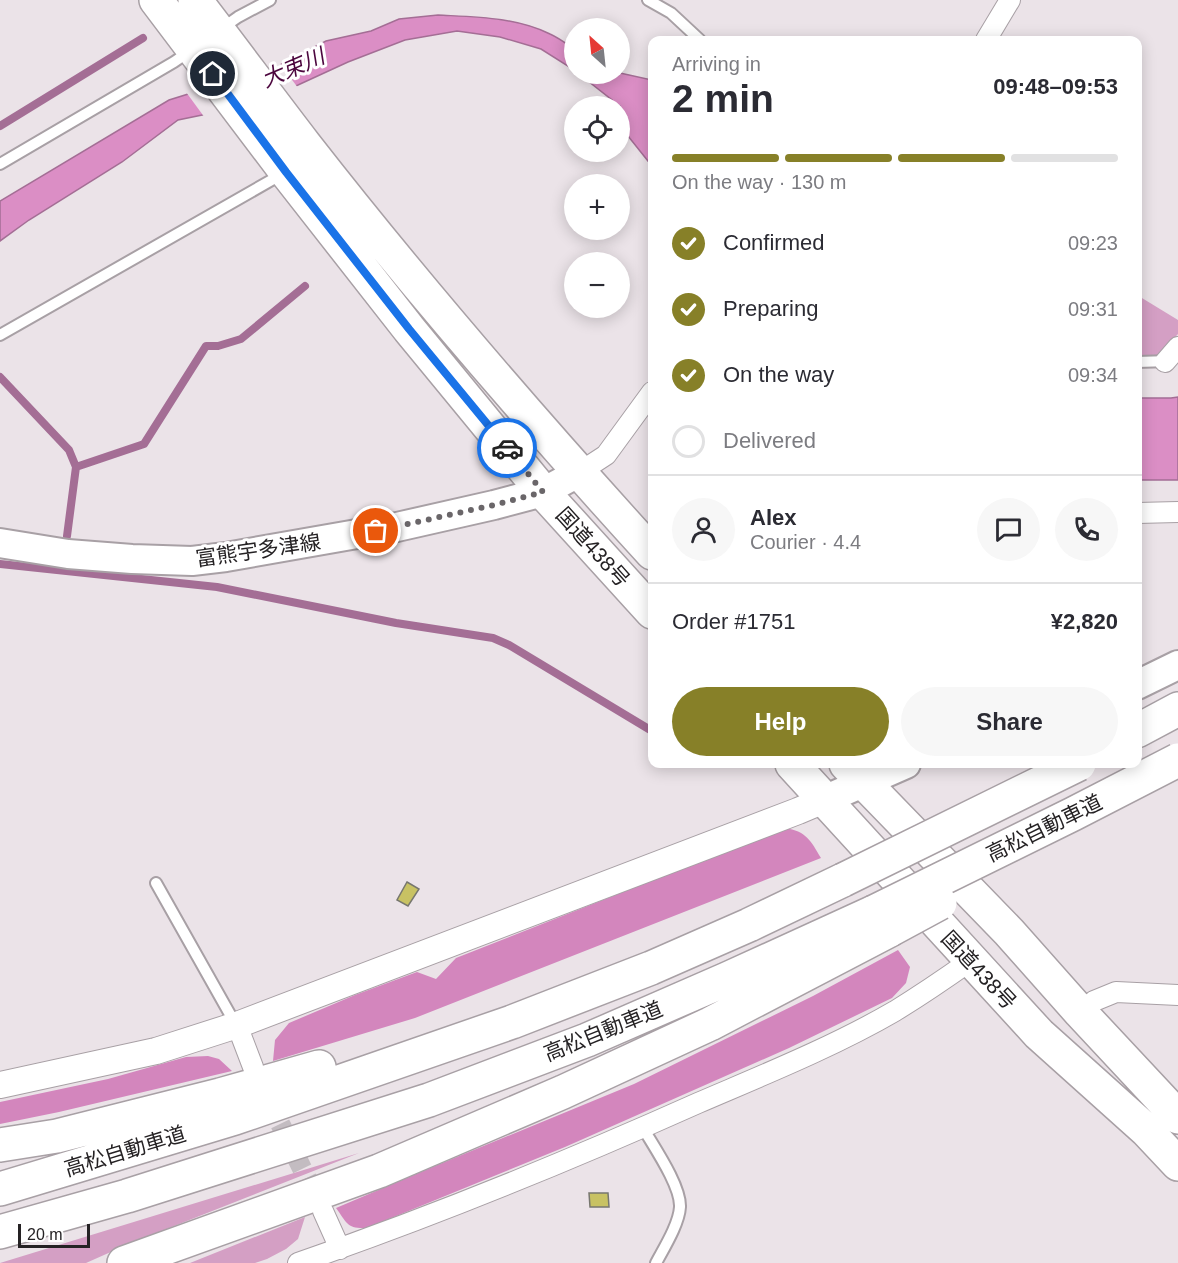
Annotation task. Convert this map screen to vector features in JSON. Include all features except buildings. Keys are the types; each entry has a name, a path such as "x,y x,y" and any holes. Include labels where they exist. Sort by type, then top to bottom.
{"highway":[{"name":"国道438号","path":"156,0 209,43 409,329 543,492 648,608"},
{"name":"国道438号","path":"195,0 209,43"},
{"name":"国道438号","path":"291,161 425,294 648,548"},
{"path":"1142,728 1178,709"},
{"path":"124,1263 380,1171 563,1092 710,1024 882,921 1071,834 1178,760"},
{"name":"国道438号","path":"796,768 1039,1034 1146,1130 1178,1164"},
{"name":"高松自動車道","path":"0,1189 235,1118 512,1022 651,968 749,925 1071,768"},
{"path":"855,773 1009,932 1178,1117"},
{"name":"高松自動車道","path":"0,1232 127,1196 429,1100 587,1040 727,979 882,921"},
{"path":"0,1145 57,1136 208,1098 393,1044 512,1022"}],"main road":[{"name":"富熊宇多津線","path":"0,543 68,554 192,561 266,551 398,527 494,505 543,492 580,472"},
{"path":"1142,683 1178,665"},
{"path":"824,800 855,773 883,768"}],"street":[{"path":"988,36 1010,0"},
{"path":"580,472 606,455 648,397"},
{"path":"1142,513 1178,512"},
{"path":"0,1085 156,1051 237,1025 824,800"},
{"path":"298,1263 480,1196 643,1128 819,1050 894,1011 948,977 970,960"},
{"path":"1080,1012 1094,1001 1116,992 1178,995"},
{"path":"237,1025 253,1067"},
{"path":"323,1211 340,1249"}],"lane":[{"path":"0,164 209,43 238,17 270,0"},
{"path":"648,0 671,14 696,36"},
{"path":"0,335 291,161"},
{"path":"1142,361 1174,356"},
{"path":"156,883 237,1025"},
{"path":"643,1128 677,1188 680,1207 676,1222 656,1263"}],"shaded area":[{"path":"1142,298 1178,320 1178,334 1156,357 1142,357"},
{"path":"785,828 803,834 821,858 415,1018 273,1061 275,1040 289,1023 417,972 436,979 456,958"},
{"path":"898,950 910,967 906,983 892,998 789,1048 565,1147 367,1228 351,1226 336,1208 634,1084 813,996"},
{"path":"208,1056 219,1059 232,1071 0,1124 0,1102 108,1079 186,1057"},
{"path":"359,1153 86,1263 0,1263"},
{"path":"305,1217 298,1239 286,1249 267,1259 255,1263 190,1263"}],"water":[{"name":"大束川","path":"438,15 466,16 523,24 537,28 564,42 564,64 541,49 500,37 457,31 405,40 246,106 178,120 122,162 29,220 0,241 0,201 169,100 278,66 326,41 371,31 399,19"},
{"path":"630,75 648,79 648,161 630,138 630,96 607,96 592,84 630,84"},
{"path":"1178,397 1178,480 1142,480 1142,398"}],"pier":[{"path":"279,62 298,88 247,109 205,118 186,92"}],"waterway":[{"path":"0,126 143,38"},
{"path":"76,467 144,444 206,346 218,346 241,339 305,286"},
{"path":"0,377 69,450 76,467 67,536"},
{"path":"0,564 217,587 396,623 493,638 509,645 648,729"}],"tunnel":[{"path":"267,1097 319,1203"}],"way so far":[{"path":"376,531 543,492 507,448"}],"route":[{"path":"213,74 286,172 409,329 507,448"}]}
